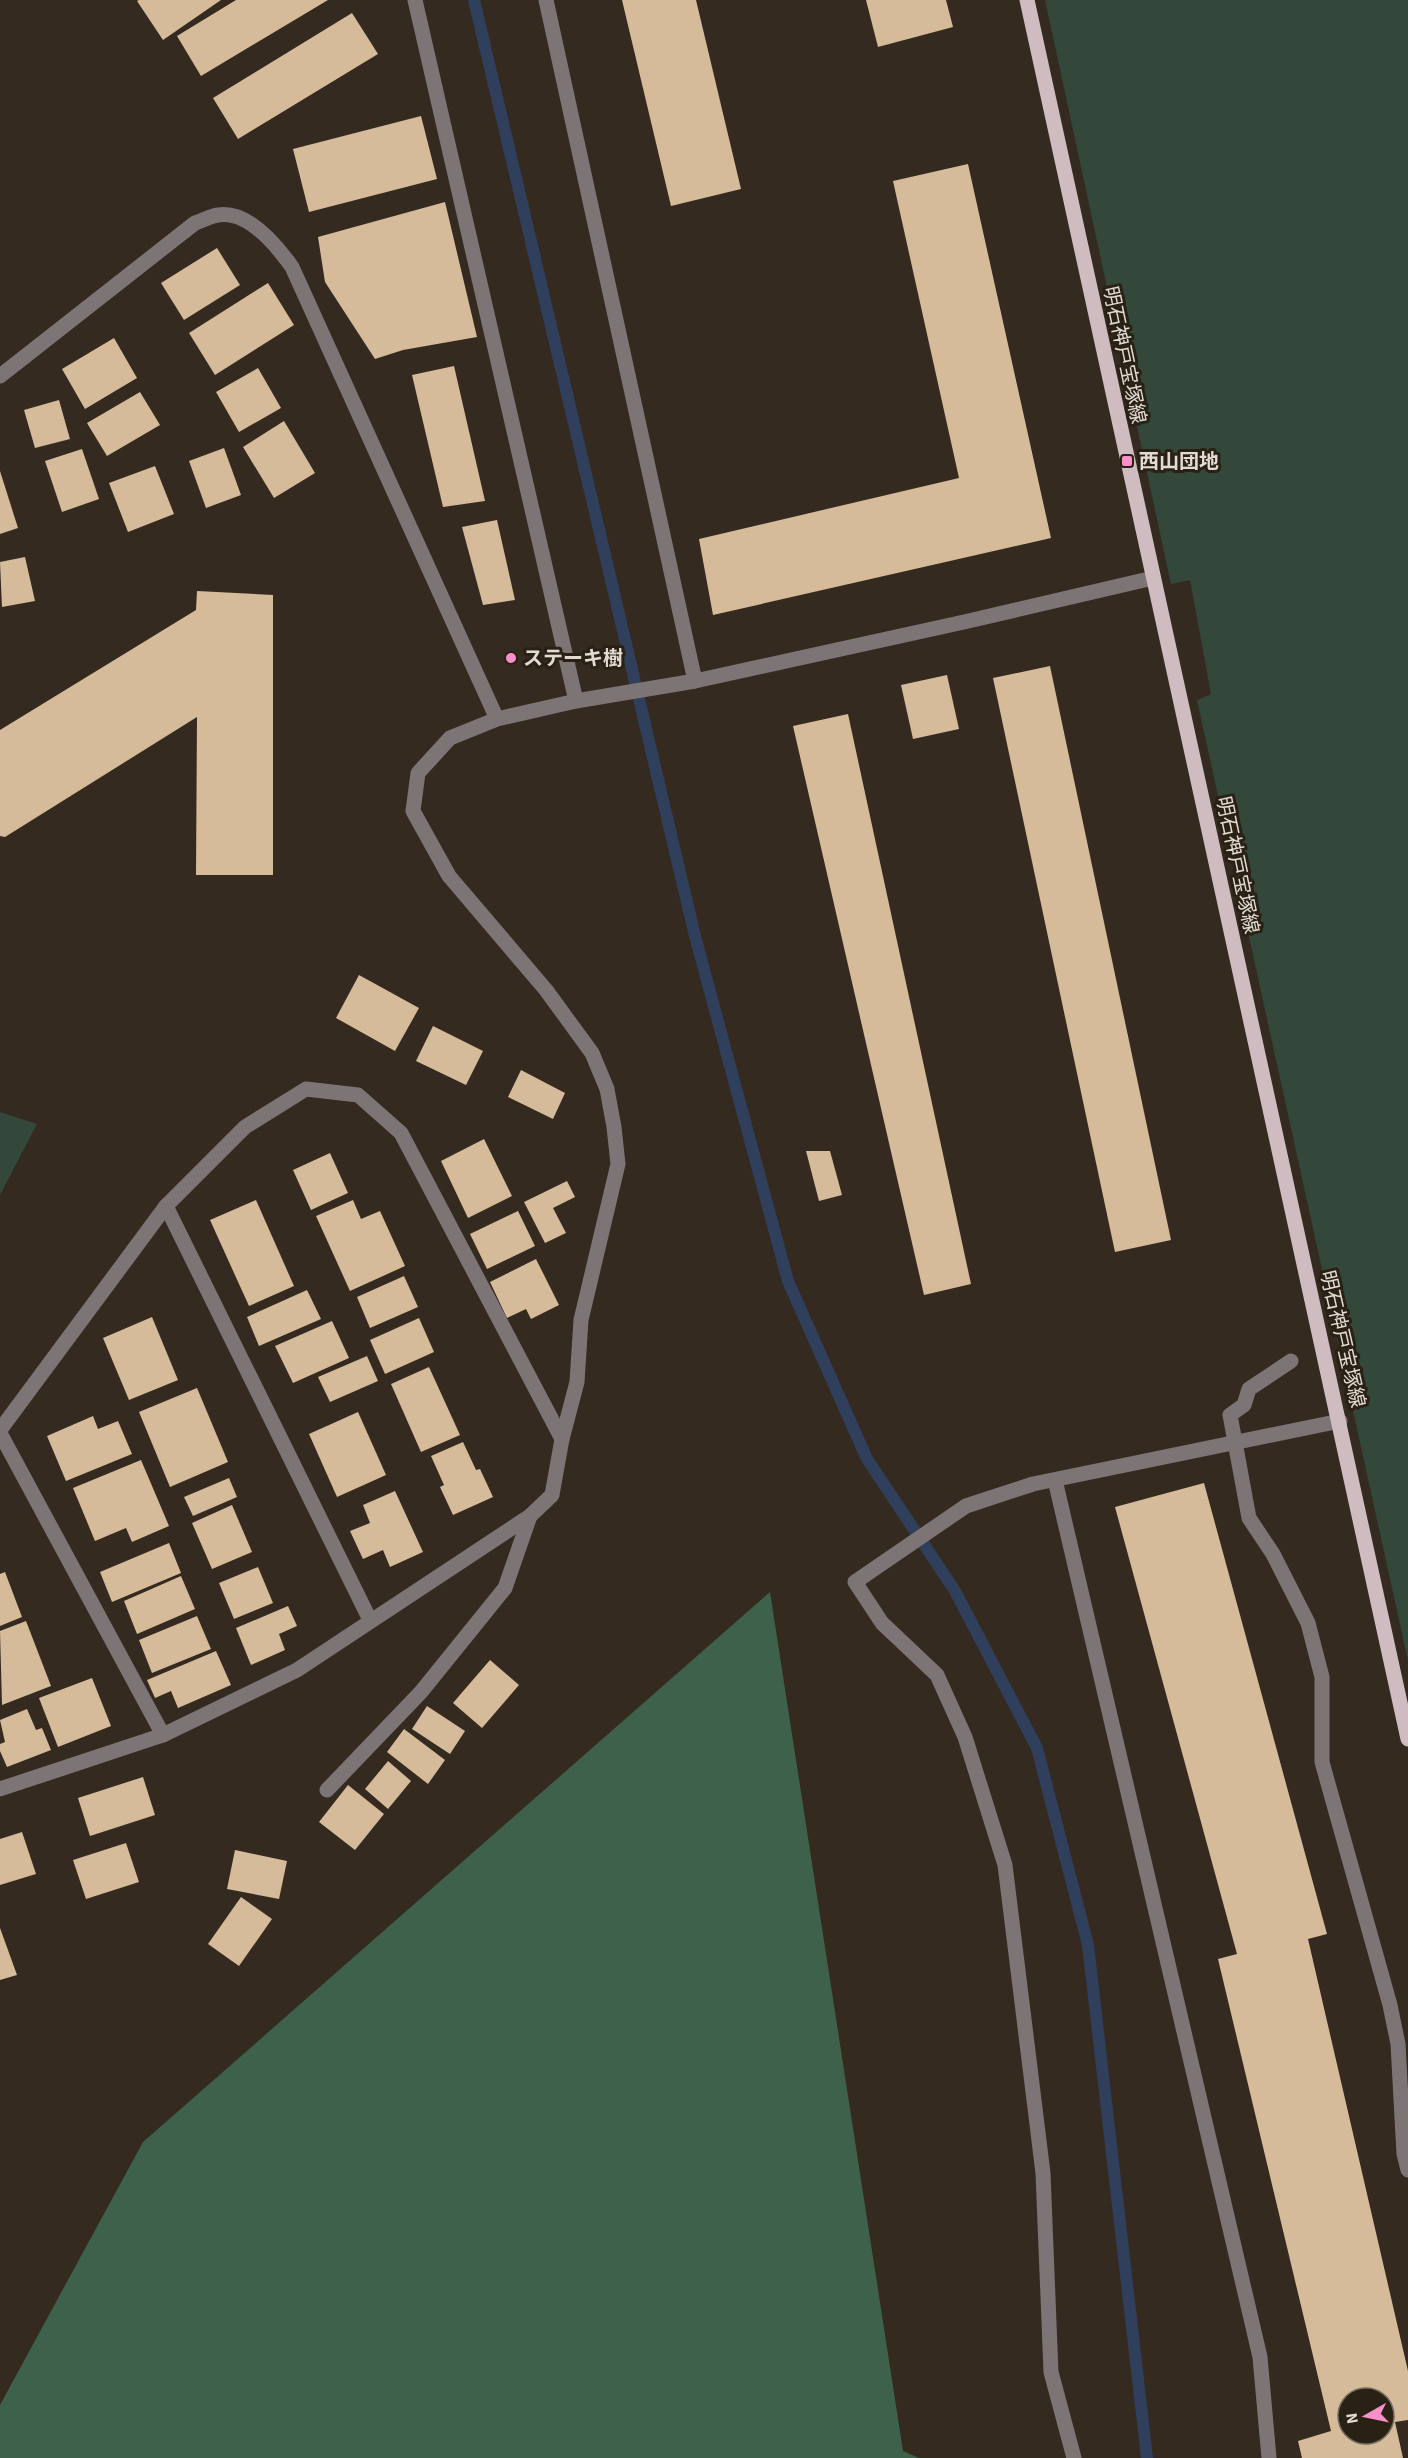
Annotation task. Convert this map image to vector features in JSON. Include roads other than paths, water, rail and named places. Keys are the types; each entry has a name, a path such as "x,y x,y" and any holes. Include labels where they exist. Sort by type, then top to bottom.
{"main road":[{"name":"明石神戸宝塚線","path":"1026,0 1340,1421 1408,1739"}],"street":[{"path":"415,0 576,701"},
{"path":"546,0 691,682"},
{"path":"3,369 195,223 219,214 246,221 272,239 292,267 497,719"},
{"path":"0,1789 164,1735 297,1670 530,1515 552,1495 562,1439 577,1382 581,1320 618,1164 607,1089 592,1053 546,990 449,876 413,811 418,773 450,738 497,719 576,701 691,682 1153,578"},
{"path":"164,1735 0,1431 166,1206 245,1127 306,1089 358,1095 401,1133 562,1439"},
{"path":"166,1206 370,1620"},
{"path":"1291,1361 1249,1389 1244,1405 1230,1415 1249,1518 1273,1554 1308,1623 1322,1677 1322,1762 1390,2005 1398,2044 1404,2154 1408,2170"},
{"path":"1074,2458 1051,2372 1043,2173 1005,1864 965,1737 937,1675 882,1623 855,1582 966,1506 1055,1480 1340,1421"},
{"path":"1055,1480 1260,2357 1269,2458"},
{"path":"327,1790 421,1692 505,1588 530,1515"}],"waterway":[{"path":"474,0 695,936 788,1281 867,1459 955,1591 1037,1748 1088,1945 1147,2458"}],"place":[{"name":"西山団地","path":"1127,461"},
{"name":"ステーキ樹","path":"511,658"}]}
